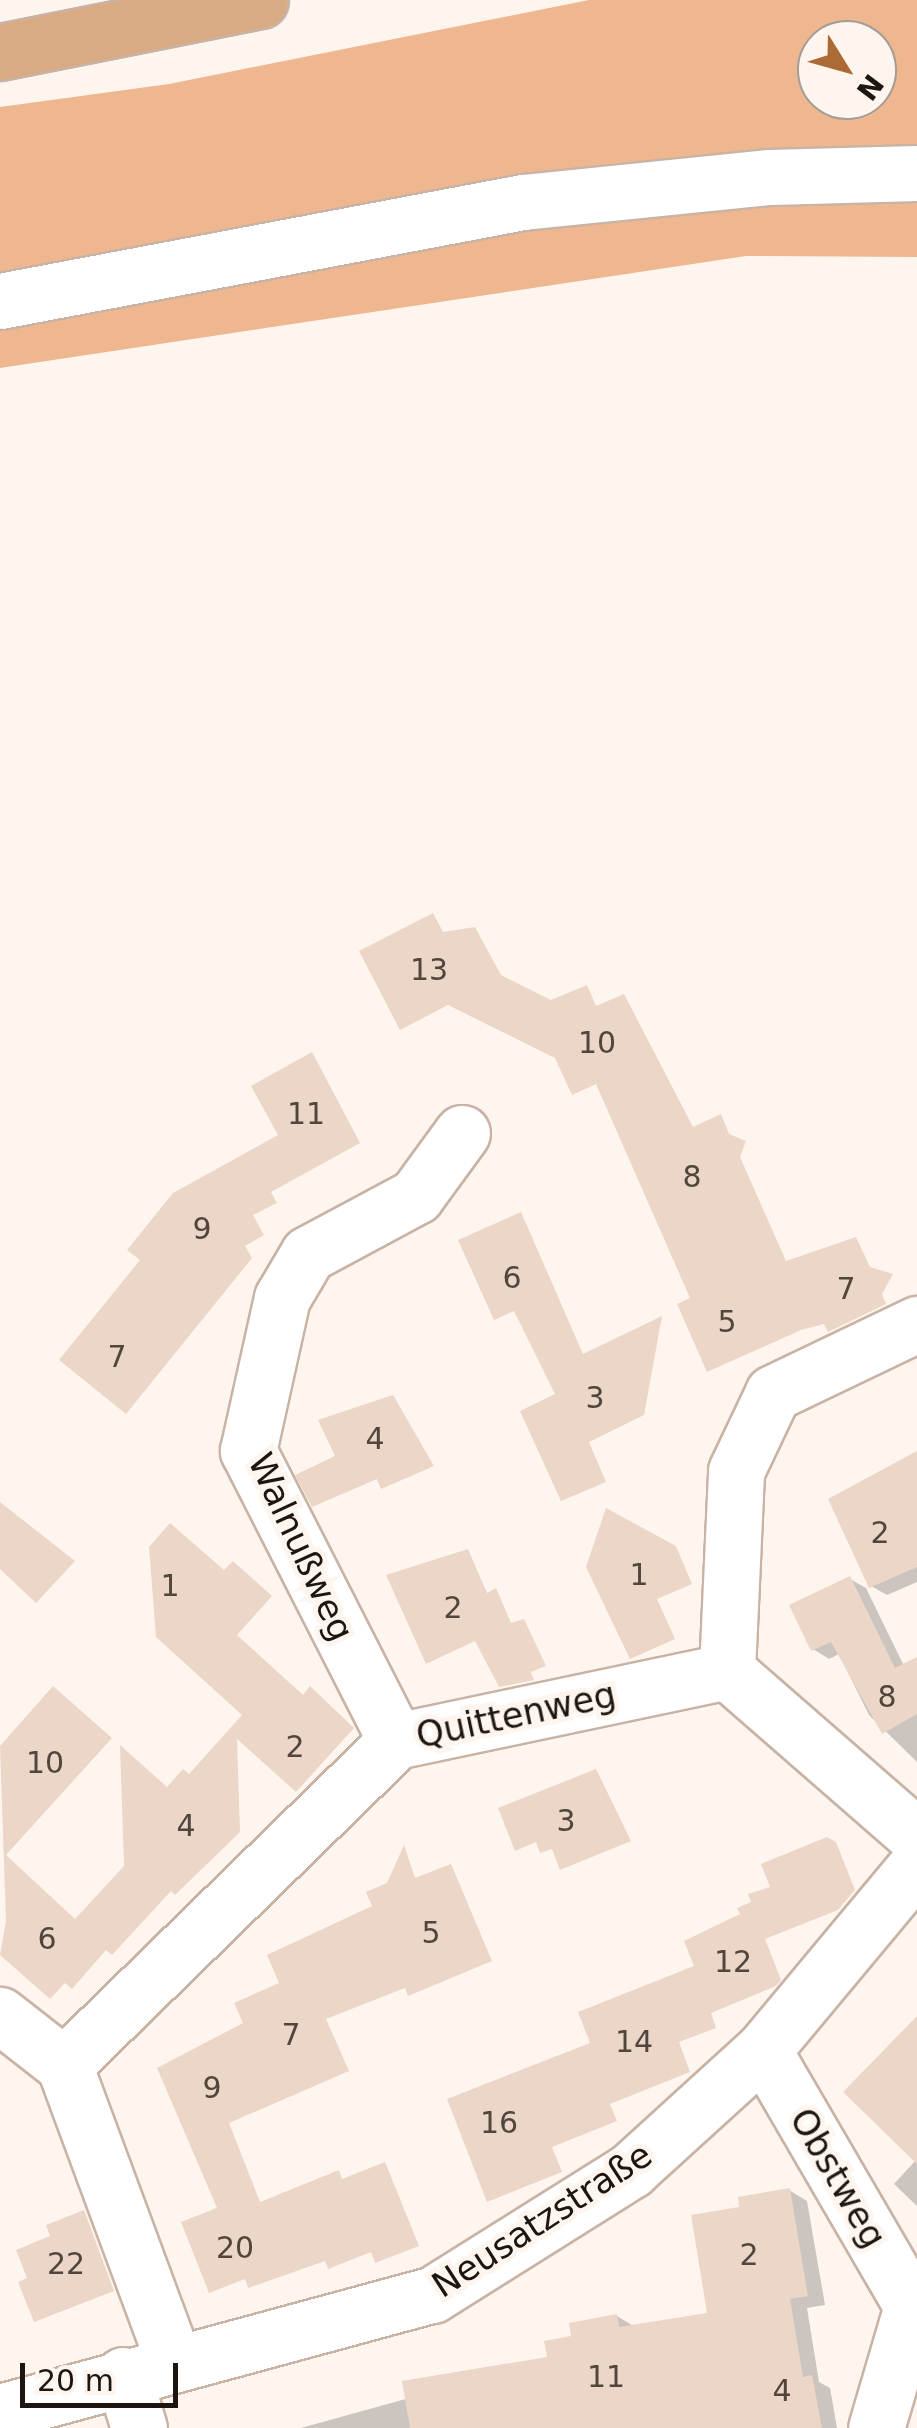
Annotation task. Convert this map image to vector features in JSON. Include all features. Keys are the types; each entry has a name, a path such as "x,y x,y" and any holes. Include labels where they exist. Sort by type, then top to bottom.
{"main road":[{"path":"0,52 260,0"}],"street":[{"path":"0,302 523,202 770,177 917,172"},
{"name":"Walnußweg","path":"396,1741 248,1450 282,1298 308,1254 416,1196 462,1134"},
{"path":"917,1324 773,1393 736,1470 727,1671 917,1837"},
{"name":"Quittenweg","path":"64,2064 396,1741 727,1671"},
{"name":"Neusatzstraße","path":"0,2412 432,2295 631,2170 764,2050 917,1865"},
{"path":"0,2015 64,2064 148,2369 139,2428"},
{"name":"Obstweg","path":"764,2050 914,2307 876,2428"}],"shaded area":[{"path":"589,0 917,0 917,257 746,256 0,368 0,107 169,84"}],"building":[{"path":"433,913 443,932 475,927 501,975 551,1000 587,985 596,1006 624,994 693,1127 721,1114 729,1134 746,1141 740,1157 786,1261 856,1237 870,1267 893,1274 882,1294 886,1304 828,1332 824,1324 801,1330 707,1372 677,1304 690,1298 596,1084 572,1095 555,1058 448,1005 400,1030 359,951"},
{"path":"312,1052 360,1143 271,1192 277,1203 253,1215 264,1235 245,1246 252,1258 126,1414 59,1360 140,1260 127,1250 173,1193 278,1135 251,1086"},
{"path":"521,1212 583,1354 662,1316 644,1415 589,1442 606,1482 561,1501 520,1411 555,1394 514,1311 494,1320 458,1240"},
{"path":"393,1395 434,1466 381,1489 377,1479 312,1507 295,1475 335,1456 318,1420"},
{"path":"917,1451 917,1567 869,1588 828,1499"},
{"path":"0,1502 75,1561 36,1603 0,1569"},
{"path":"606,1508 676,1546 692,1584 657,1599 675,1639 630,1659 586,1567"},
{"path":"170,1523 224,1570 233,1561 272,1596 237,1635 303,1695 310,1686 354,1728 296,1792 237,1739 240,1832 175,1895 171,1891 112,1955 106,1950 72,1989 65,1983 50,1999 0,1955 6,1921 0,1746 53,1686 112,1738 6,1855 75,1919 124,1866 120,1745 167,1787 183,1769 189,1774 242,1715 156,1637 149,1547"},
{"path":"468,1549 487,1593 496,1588 511,1623 524,1619 546,1666 531,1672 534,1680 499,1687 475,1641 426,1664 386,1575"},
{"path":"850,1576 895,1668 917,1657 917,1714 882,1734 831,1642 811,1651 789,1605"},
{"path":"596,1769 631,1841 560,1870 552,1849 540,1853 536,1842 515,1851 498,1808"},
{"path":"827,1837 836,1842 855,1890 838,1910 765,1939 781,1980 776,1986 711,2013 716,2028 679,2042 690,2072 610,2104 617,2121 552,2147 562,2172 487,2202 447,2099 590,2043 578,2012 694,1966 684,1941 740,1914 737,1908 751,1902 748,1894 770,1887 761,1864"},
{"path":"404,1845 415,1878 451,1864 492,1961 408,1996 405,1988 326,2019 349,2071 229,2123 260,2202 339,2170 342,2179 385,2162 419,2246 375,2263 371,2252 328,2269 325,2261 248,2288 245,2279 209,2293 181,2222 217,2208 157,2068 243,2023 234,2003 279,1983 267,1955 372,1906 366,1892 387,1883"},
{"path":"917,2016 917,2164 843,2092"},
{"path":"790,2188 808,2296 790,2299 803,2377 812,2375 822,2428 410,2428 402,2381 547,2357 544,2341 571,2336 569,2323 617,2314 619,2327 707,2313 691,2215 739,2207 738,2197"},
{"path":"84,2210 114,2291 34,2322 18,2282 27,2278 16,2250 50,2236 46,2225"}]}
